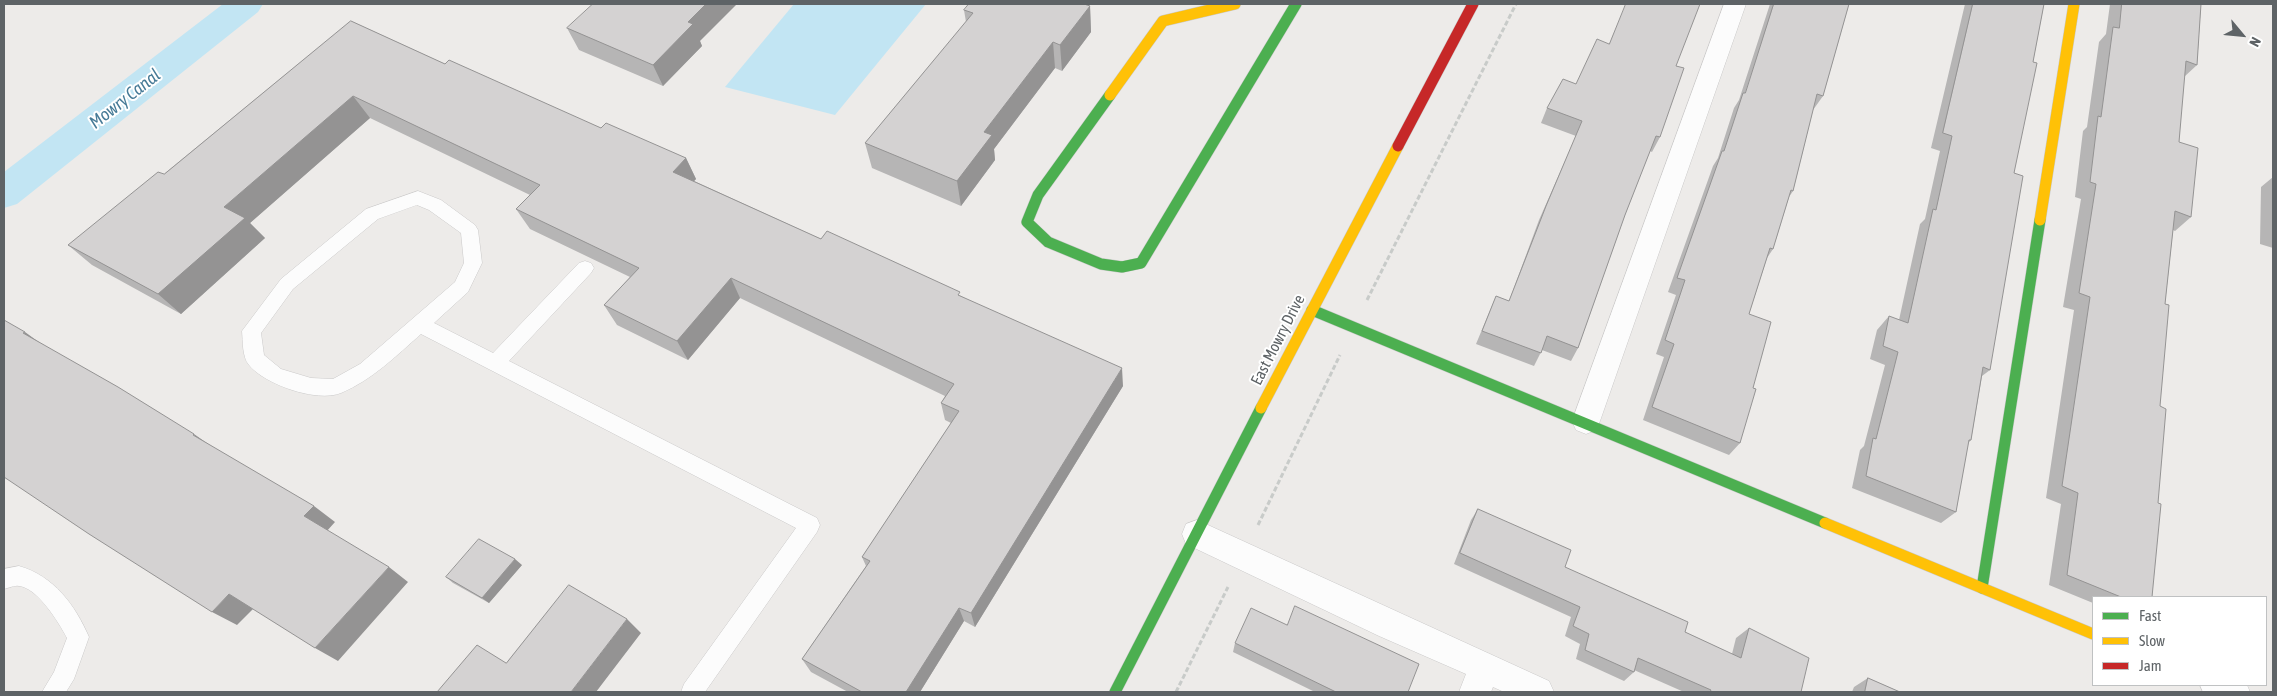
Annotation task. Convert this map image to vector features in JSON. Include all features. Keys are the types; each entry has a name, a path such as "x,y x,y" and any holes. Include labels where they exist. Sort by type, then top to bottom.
{"street":[{"path":"1235,4 1163,21 1038,195 1027,222 1048,242 1102,264 1122,267 1141,263 1296,4"},
{"name":"East Mowry Drive","path":"1116,692 1312,310 1473,4"},
{"path":"1586,421 1735,4"},
{"path":"1982,588 2074,4"},
{"path":"1312,310 1586,421 2092,634"},
{"path":"1197,534 1390,625 1480,679 1538,692"},
{"path":"2219,686 2234,692"}],"lane":[{"path":"418,198 435,205 469,230 473,263 462,287 421,325 367,370 335,387 311,386 275,376 255,359 252,330 287,284 372,214 418,198"},
{"path":"495,363 585,268"},
{"path":"421,325 810,525 692,692"},
{"path":"4,579 19,576 34,582 56,601 78,637 62,679 54,692"}],"water":[{"path":"794,4 926,4 835,115 725,87"}],"building":[{"path":"593,4 706,4 688,22 693,24 653,65 567,28"},
{"path":"969,4 1084,4 1090,6 1060,45 1053,42 984,132 992,135 957,181 865,143 973,13 964,10"},
{"path":"1626,4 1700,4 1676,66 1684,68 1660,137 1656,136 1625,215 1578,348 1547,336 1541,353 1482,331 1496,296 1509,301 1582,121 1547,108 1563,79 1576,84 1597,39 1609,44"},
{"path":"1774,4 1849,4 1823,96 1817,94 1793,191 1791,190 1773,249 1770,248 1749,314 1771,322 1753,388 1756,389 1740,443 1652,407 1674,344 1665,340 1685,280 1677,278 1722,151 1724,151 1743,93 1745,93"},
{"path":"1973,4 2044,4 2033,62 2037,63 2014,173 2023,176 1990,370 1983,367 1971,440 1969,440 1956,512 1866,476 1873,438 1876,439 1898,352 1883,346 1889,316 1908,323 1933,209 1936,210 1952,136 1943,133"},
{"path":"2122,4 2201,4 2197,65 2186,61 2179,142 2198,148 2191,217 2175,211 2165,304 2169,305 2160,406 2166,409 2158,503 2161,504 2152,596 2119,596 2067,575 2078,493 2062,486 2090,297 2079,293 2096,184 2090,182 2098,116 2101,117 2113,27 2119,28"},
{"path":"351,21 445,64 449,60 601,128 606,123 686,158 673,172 821,239 827,231 960,292 958,295 1122,368 971,613 959,608 906,692 862,692 802,659 870,561 862,557 959,411 941,403 954,384 731,278 677,341 604,305 639,268 516,209 540,185 353,96 224,207 245,218 158,294 68,245 158,172 164,174"},
{"path":"4,320 314,506 304,516 389,567 315,648 229,594 212,612 89,534 4,477"},
{"path":"1478,509 1571,550 1565,567 1688,622 1685,632 1741,658 1749,628 1809,658 1801,692 1710,692 1711,690 1638,658 1634,672 1585,650 1589,634 1573,626 1580,607 1460,553"},
{"path":"479,539 515,559 482,598 446,577"},
{"path":"569,585 627,619 571,692 437,692 477,645 506,663"},
{"path":"1295,606 1419,664 1408,692 1336,692 1235,643 1251,608 1287,625"},
{"path":"1868,678 1900,692 1865,692"}],"waterway":[{"name":"Mowry Canal","path":"4,193 246,4"}],"traffic: fast":[{"path":"1110,95 1038,195 1027,222 1048,242 1101,264 1122,267 1141,263 1296,4"},
{"path":"1982,588 2040,220"},
{"path":"1312,310 1825,523"},
{"path":"1115,692 1261,408"}],"traffic: slow":[{"path":"1110,95 1163,21 1235,4"},
{"path":"2040,220 2074,4"},
{"path":"1261,408 1398,146"},
{"path":"1825,523 2092,634"}],"traffic: jam":[{"path":"1398,146 1473,4"}]}
